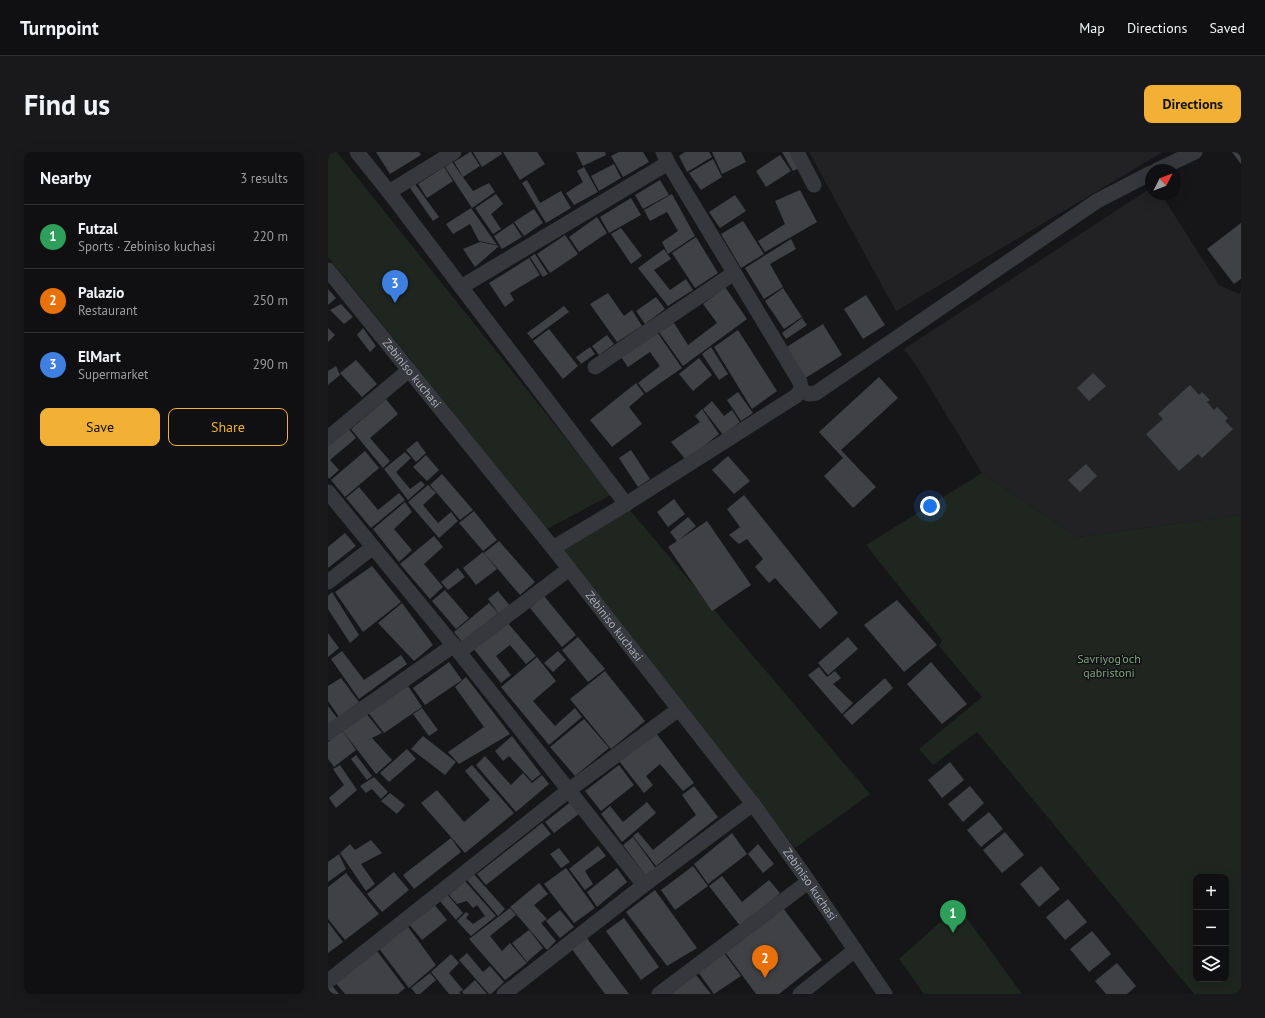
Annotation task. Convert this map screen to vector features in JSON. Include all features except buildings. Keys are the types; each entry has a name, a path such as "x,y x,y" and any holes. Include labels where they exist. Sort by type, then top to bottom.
{"street":[{"path":"356,152 389,192 626,504"},
{"path":"389,192 454,152"},
{"path":"797,152 814,185"},
{"path":"1170,164 1195,152"},
{"path":"461,287 665,157 800,382 801,390 796,396 626,504 553,548"},
{"path":"801,390 809,394 816,393 1097,201 1145,176"},
{"name":"Zebiniso kuchasi","path":"328,270 553,548 753,804 885,994"},
{"path":"595,367 734,273"},
{"path":"328,438 409,370"},
{"path":"328,492 457,649 644,885"},
{"path":"328,582 373,547"},
{"path":"328,734 457,649 569,569"},
{"path":"328,981 569,790 679,708"},
{"path":"504,994 644,885 753,804"},
{"path":"659,994 808,882"},
{"path":"800,994 855,950"}],"shaded area":[{"path":"809,152 1163,152 896,311"},
{"path":"1145,192 1145,200 1165,200 1219,285 1239,294 1241,292 1241,515 1078,537 982,473 916,365 904,349"}],"green space":[{"path":"328,152 337,152 611,495 547,529 328,257"},
{"name":"Savriyog'och qabristoni","path":"982,473 1078,537 1241,515 1241,994 1194,994 977,732 933,765 919,749 982,697 939,646 942,640 866,545"},
{"path":"629,509 870,794 795,848 564,550"},
{"path":"958,906 1022,994 924,994 899,959"}],"place":[{"name":"ElMart","path":"395,303"},
{"name":"Futzal","path":"953,933"},
{"name":"Palazio","path":"765,978"}]}
